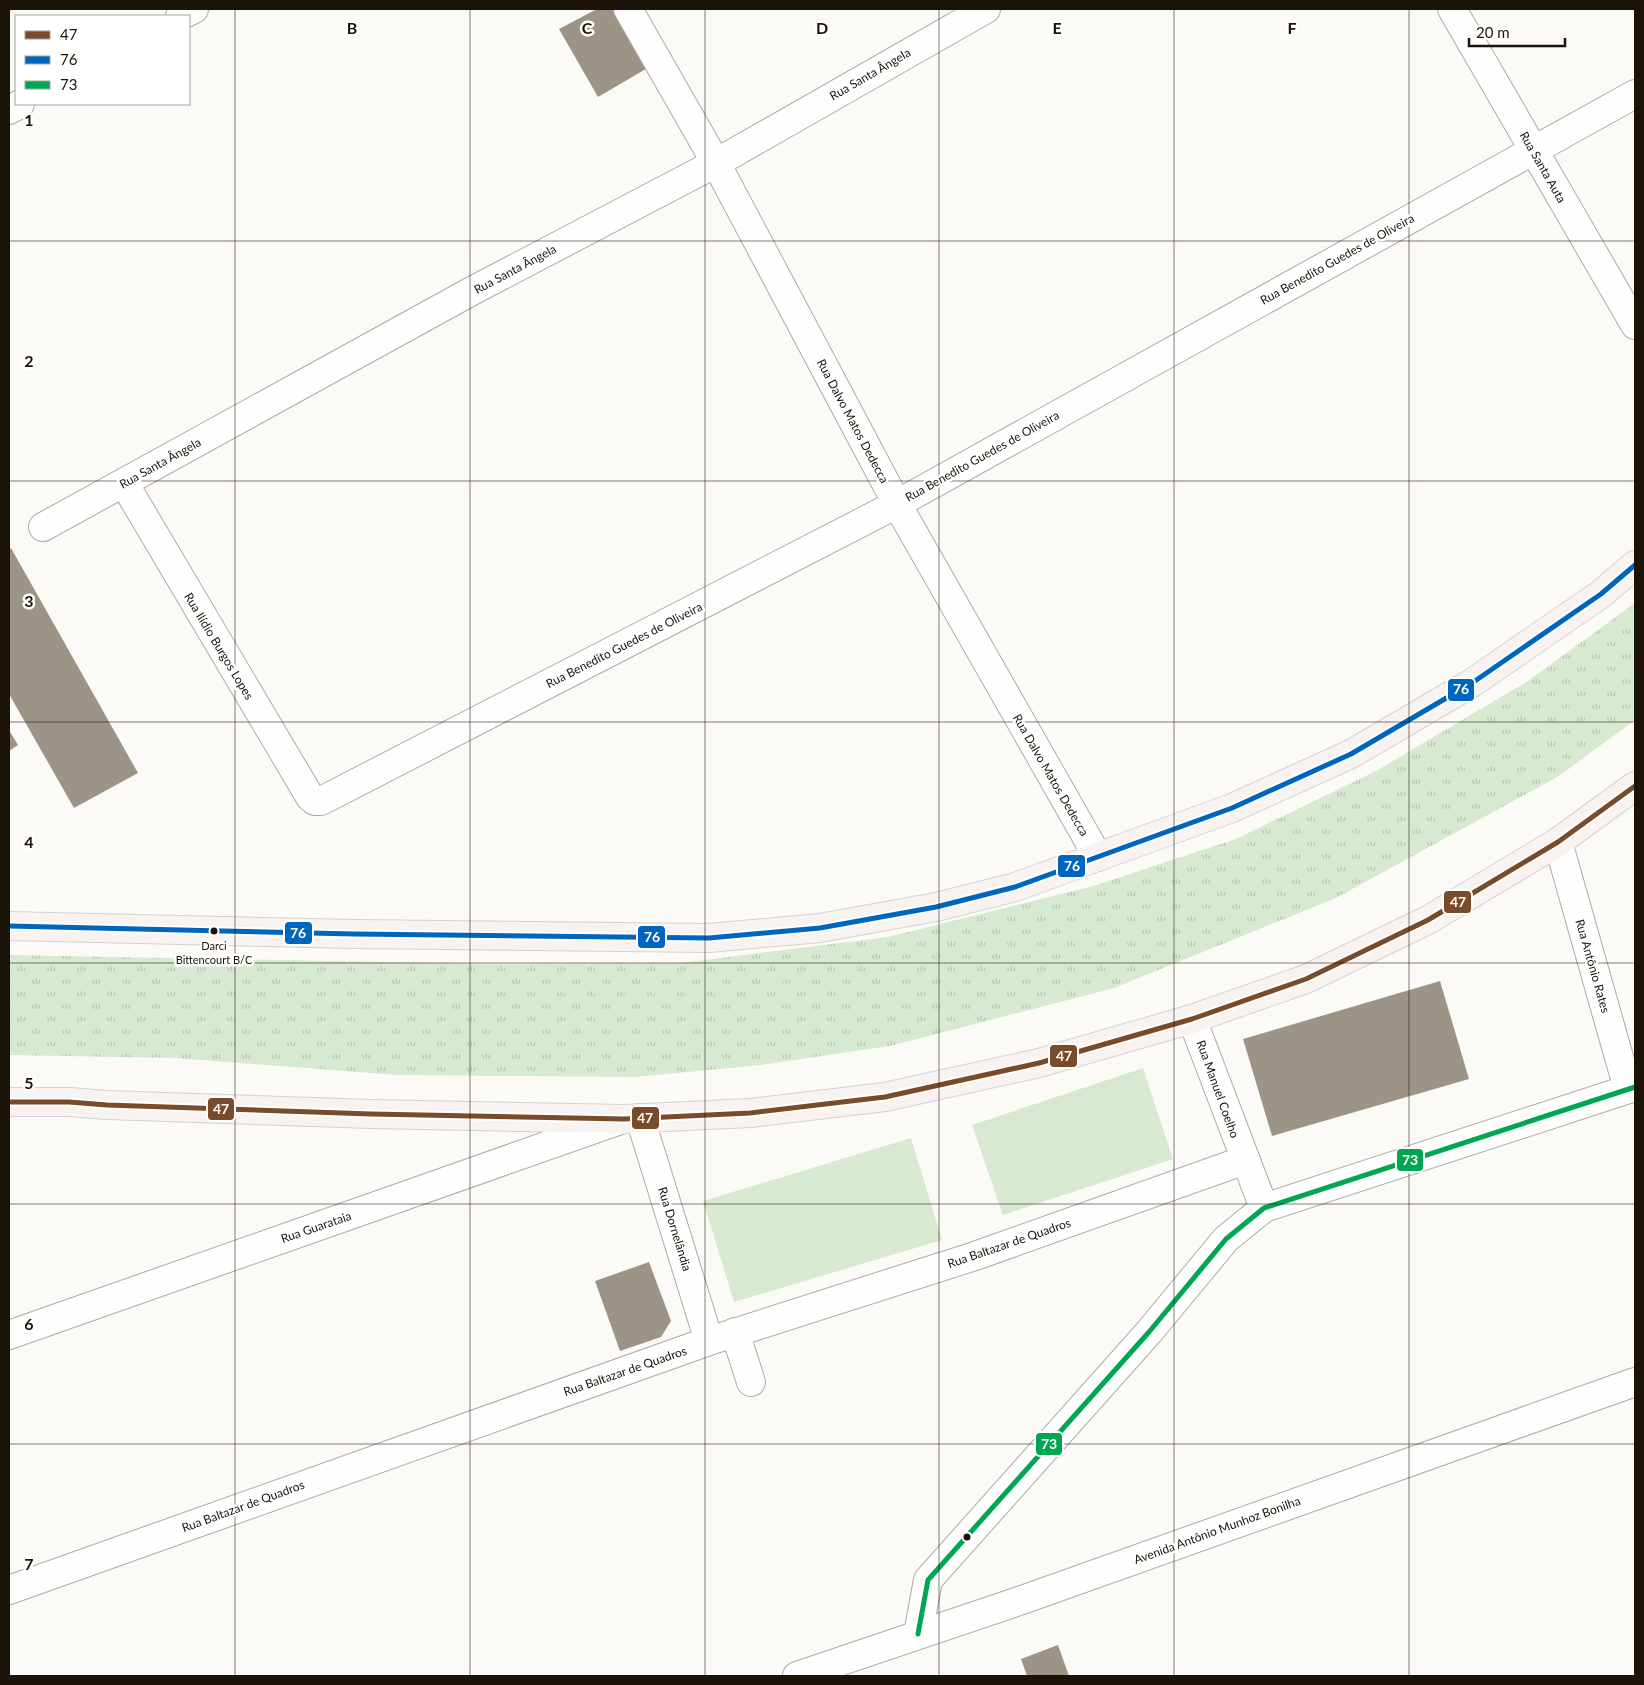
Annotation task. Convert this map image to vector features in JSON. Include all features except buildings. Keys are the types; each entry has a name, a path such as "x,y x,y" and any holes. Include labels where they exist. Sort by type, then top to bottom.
{"main road":[{"path":"9,926 354,934 709,938 820,928 936,907 1015,887 1098,858 1232,808 1351,754 1472,683 1602,594 1635,565"},
{"path":"9,1102 69,1102 361,1114 632,1118 750,1113 885,1097 1039,1063 1192,1019 1306,979 1419,924 1558,842 1635,786"}],"street":[{"path":"182,15 194,9"},
{"name":"Rua Dalvo Matos Dedecca","path":"628,9 716,163 897,504 1098,858"},
{"name":"Rua Santa Ângela","path":"43,527 470,292 716,163 986,9"},
{"name":"Rua Santa Auta","path":"1452,9 1635,325"},
{"name":"Rua Benedito Guedes de Oliveira","path":"321,801 897,504 1635,94"},
{"name":"Rua Ilídio Burgos Lopes","path":"124,483 310,797 321,801"},
{"name":"Rua Antônio Rates","path":"1558,842 1632,1088"},
{"name":"Rua Manuel Coelho","path":"1192,1019 1264,1208"},
{"path":"918,1634 928,1580 1149,1332 1226,1239 1264,1208 1632,1088"},
{"name":"Rua Guarataia","path":"9,1335 632,1118"},
{"name":"Rua Dornelândia","path":"632,1118 709,1341"},
{"name":"Rua Baltazar de Quadros","path":"9,1590 709,1341 975,1256 1245,1160"},
{"path":"735,1332 751,1382"},
{"name":"Avenida Antônio Munhoz Bonilha","path":"797,1676 1022,1600 1635,1382"}],"green space":[{"path":"1635,603 1635,720 1559,776 1336,898 1114,988 890,1046 761,1065 636,1077 396,1075 175,1058 9,1055 9,955 488,964 680,963 888,937 1090,887 1236,839 1376,771 1528,681"},
{"path":"1143,1068 1173,1159 1003,1215 972,1125"},
{"path":"911,1138 942,1240 734,1302 703,1201"}],"transit line":[{"name":"76","path":"9,926 354,934 709,938 820,928 936,907 1015,887 1232,808 1351,754 1472,683 1601,594 1635,565"},
{"name":"47","path":"9,1102 69,1102 371,1114 624,1119 750,1113 885,1097 1039,1063 1192,1019 1306,979 1428,920 1558,842 1635,786"},
{"name":"73","path":"918,1634 928,1580 1149,1332 1226,1239 1264,1208 1635,1087"}],"place":[{"name":"Darci Bittencourt B/C","path":"214,931"}]}
